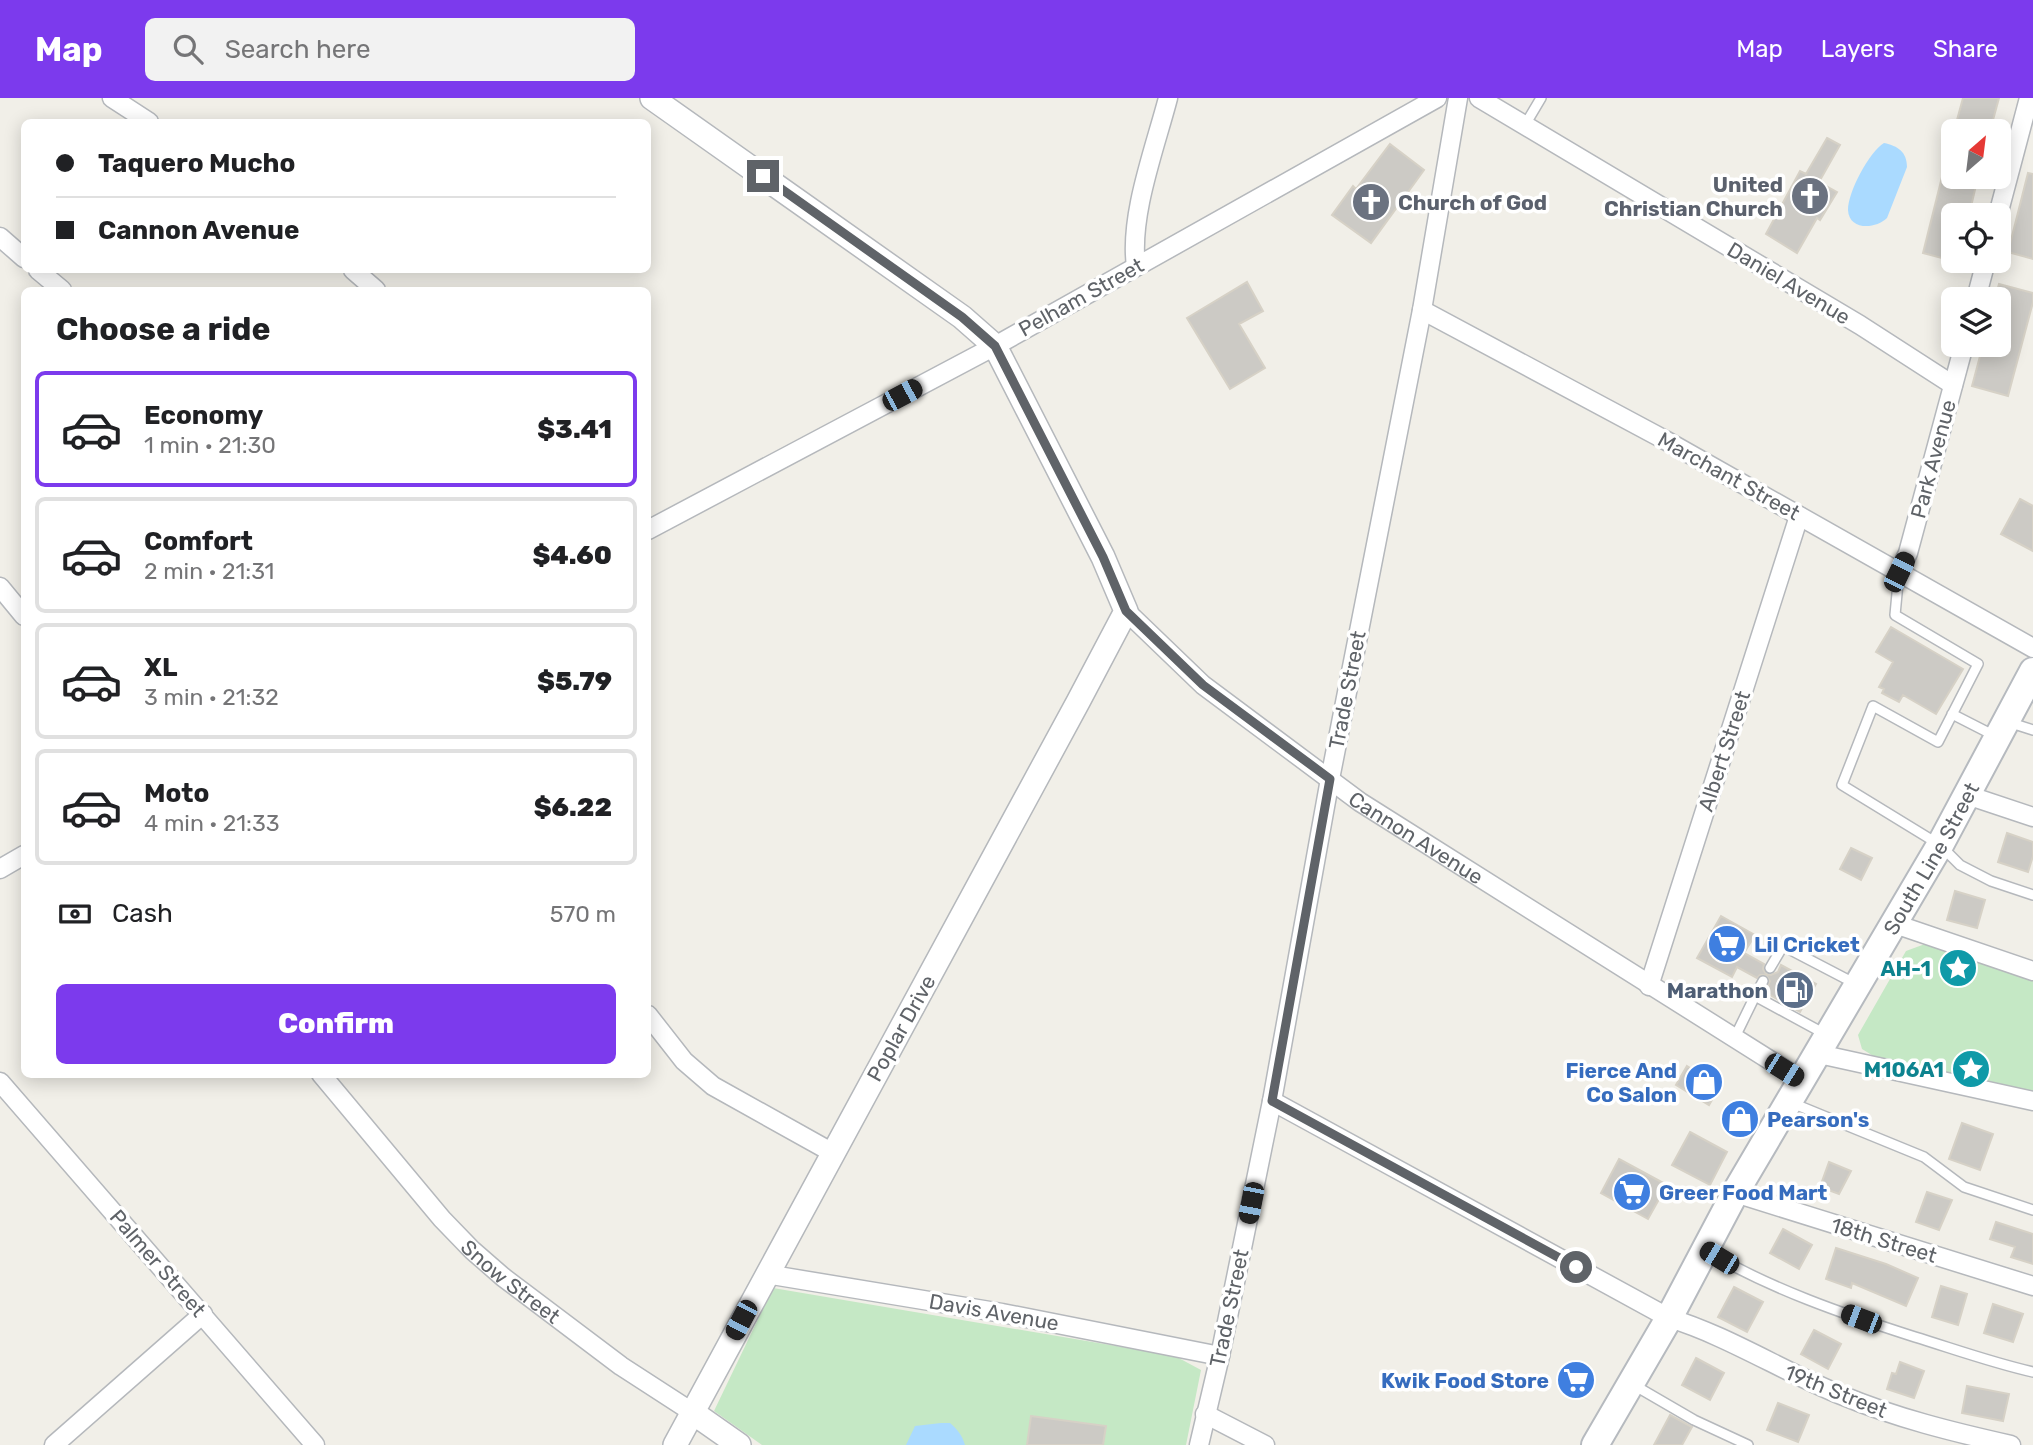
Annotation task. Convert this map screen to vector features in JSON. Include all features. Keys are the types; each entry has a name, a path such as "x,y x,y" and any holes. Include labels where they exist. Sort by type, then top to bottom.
{"main road":[{"name":"South Line Street","path":"1595,1445 1669,1318 1735,1193 1940,845 2033,671"}],"street":[{"path":"112,98 144,119"},
{"name":"Cannon Avenue","path":"652,98 962,317 995,346 1103,557 1126,611 1203,685 1360,802 1734,1039 1796,1092"},
{"path":"1136,266 1134,248 1137,219 1168,98"},
{"name":"Pelham Street","path":"651,528 995,346 1437,98"},
{"name":"Trade Street","path":"1199,1445 1272,1101 1330,779 1422,310 1458,98"},
{"name":"Daniel Avenue","path":"1479,98 1860,325 1953,385"},
{"path":"2001,203 2028,98"},
{"path":"0,237 21,255"},
{"path":"42,273 58,287"},
{"path":"356,273 373,287"},
{"name":"Marchant Street","path":"1422,310 1654,434 2033,648"},
{"name":"Park Avenue","path":"1899,572 1908,553 1961,357"},
{"name":"Albert Street","path":"1649,986 1799,516"},
{"path":"0,587 21,612"},
{"name":"Poplar Drive","path":"674,1445 1126,611"},
{"path":"1967,795 2033,817"},
{"path":"1895,924 2033,971"},
{"path":"651,1019 684,1061 705,1080 833,1153"},
{"path":"1824,1045 2033,1101"},
{"name":"Snow Street","path":"324,1078 442,1219 472,1250 503,1277 621,1366 739,1445"},
{"name":"Palmer Street","path":"0,1082 315,1445"},
{"name":"19th Street","path":"1272,1101 1669,1318 1689,1324 1860,1403 1920,1423 2011,1445"},
{"name":"18th Street","path":"1735,1193 2033,1286"},
{"name":"Davis Avenue","path":"766,1274 1011,1315 1220,1356"},
{"path":"54,1445 203,1314"},
{"path":"1205,1414 1265,1445"}],"lane":[{"path":"1525,125 1541,98"},
{"path":"1899,572 1895,615 1978,664 1938,742 1873,706 1842,785 1940,845 1960,865 1991,881 2033,895"},
{"path":"1952,714 2002,730 2033,730"},
{"path":"1770,968 1783,946 1859,986"},
{"path":"1734,1039 1763,981"},
{"path":"1755,996 1824,1045"},
{"path":"1796,1092 1924,1157 1964,1186 2033,1210"},
{"path":"1705,1250 1772,1285 1861,1319 2002,1365 2033,1372"},
{"path":"1629,1383 1694,1420 1748,1445"}],"green space":[{"path":"1925,944 2033,979 2033,1091 1875,1057 1862,1049 1858,1035 1906,951"},
{"path":"773,1288 1175,1356 1201,1370 1186,1445 762,1445 714,1411"}],"water":[{"path":"1884,143 1901,150 1907,167 1887,218 1870,226 1858,225 1853,222 1848,210 1855,183 1866,163"},
{"path":"950,1423 961,1435 965,1445 906,1445 915,1426"}],"building":[{"path":"1963,98 1999,98 1993,119 1957,119"},
{"name":"United Christian Church","path":"1827,138 1840,145 1819,182 1837,192 1820,220 1817,218 1797,253 1766,234 1800,171 1806,174"},
{"name":"Church of God","path":"1390,144 1424,170 1371,243 1332,215 1353,186 1356,189"},
{"path":"2028,173 2033,174 2033,259 2011,253 2011,240"},
{"path":"1941,181 1941,189 1975,189 1972,203 1941,203 1941,258 1923,253"},
{"path":"1247,282 1263,311 1239,324 1265,368 1230,389 1187,318"},
{"path":"2011,287 2033,293 2033,302 2008,396 1972,386 1980,357 2011,357"},
{"path":"2020,499 2033,506 2033,551 2001,534"},
{"path":"1891,627 1963,669 1936,714 1903,695 1899,702 1882,693 1884,689 1879,687 1893,662 1876,652"},
{"path":"2007,833 2033,842 2033,856 2028,872 1998,862"},
{"path":"1851,848 1872,858 1861,880 1840,869"},
{"path":"1955,891 1985,900 1977,928 1947,920"},
{"path":"1721,916 1755,935 1744,953 1764,964 1766,974 1778,972 1781,965 1816,984 1800,1012 1765,992 1770,981 1766,975 1757,978 1737,967 1732,977 1697,958"},
{"path":"1687,1066 1720,1086 1709,1105 1676,1085"},
{"path":"1962,1123 1993,1134 1980,1170 1949,1159"},
{"path":"1690,1132 1727,1152 1710,1185 1672,1165"},
{"path":"1619,1159 1667,1185 1648,1219 1601,1193"},
{"path":"1829,1162 1851,1171 1839,1194 1820,1187"},
{"path":"1927,1192 1952,1200 1939,1230 1916,1222"},
{"path":"1996,1222 2033,1234 2033,1264 2011,1257 2015,1247 1990,1239"},
{"path":"1783,1229 1812,1245 1799,1269 1770,1253"},
{"path":"1836,1248 1886,1264 1918,1278 1906,1306 1852,1283 1851,1288 1826,1279"},
{"path":"1941,1286 1967,1294 1958,1325 1932,1317"},
{"path":"1734,1287 1763,1302 1747,1332 1718,1317"},
{"path":"1993,1304 2023,1314 2013,1342 1984,1333"},
{"path":"1814,1330 1841,1344 1828,1369 1801,1354"},
{"path":"1696,1358 1724,1373 1710,1400 1682,1385"},
{"path":"1900,1362 1924,1371 1914,1398 1887,1389 1892,1373 1896,1374"},
{"path":"1967,1386 2009,1394 2003,1421 1962,1413"},
{"path":"1778,1403 1809,1415 1798,1442 1767,1430"},
{"path":"1670,1415 1692,1427 1682,1445 1654,1445"},
{"path":"1031,1416 1106,1426 1103,1445 1027,1445"}],"place":[{"name":"United Christian Church","path":"1810,196"},
{"name":"Church of God","path":"1371,202"},
{"name":"Lil Cricket","path":"1727,944"},
{"name":"AH-1","path":"1958,968"},
{"name":"Marathon","path":"1795,990"},
{"name":"M106A1","path":"1971,1069"},
{"name":"Fierce And Co Salon","path":"1704,1082"},
{"name":"Pearson's","path":"1740,1119"},
{"name":"Greer Food Mart","path":"1632,1192"},
{"name":"Kwik Food Store","path":"1576,1380"}],"route":[{"path":"763,176 962,317 995,346 1103,557 1126,611 1203,685 1330,779 1272,1101 1576,1267"}]}
